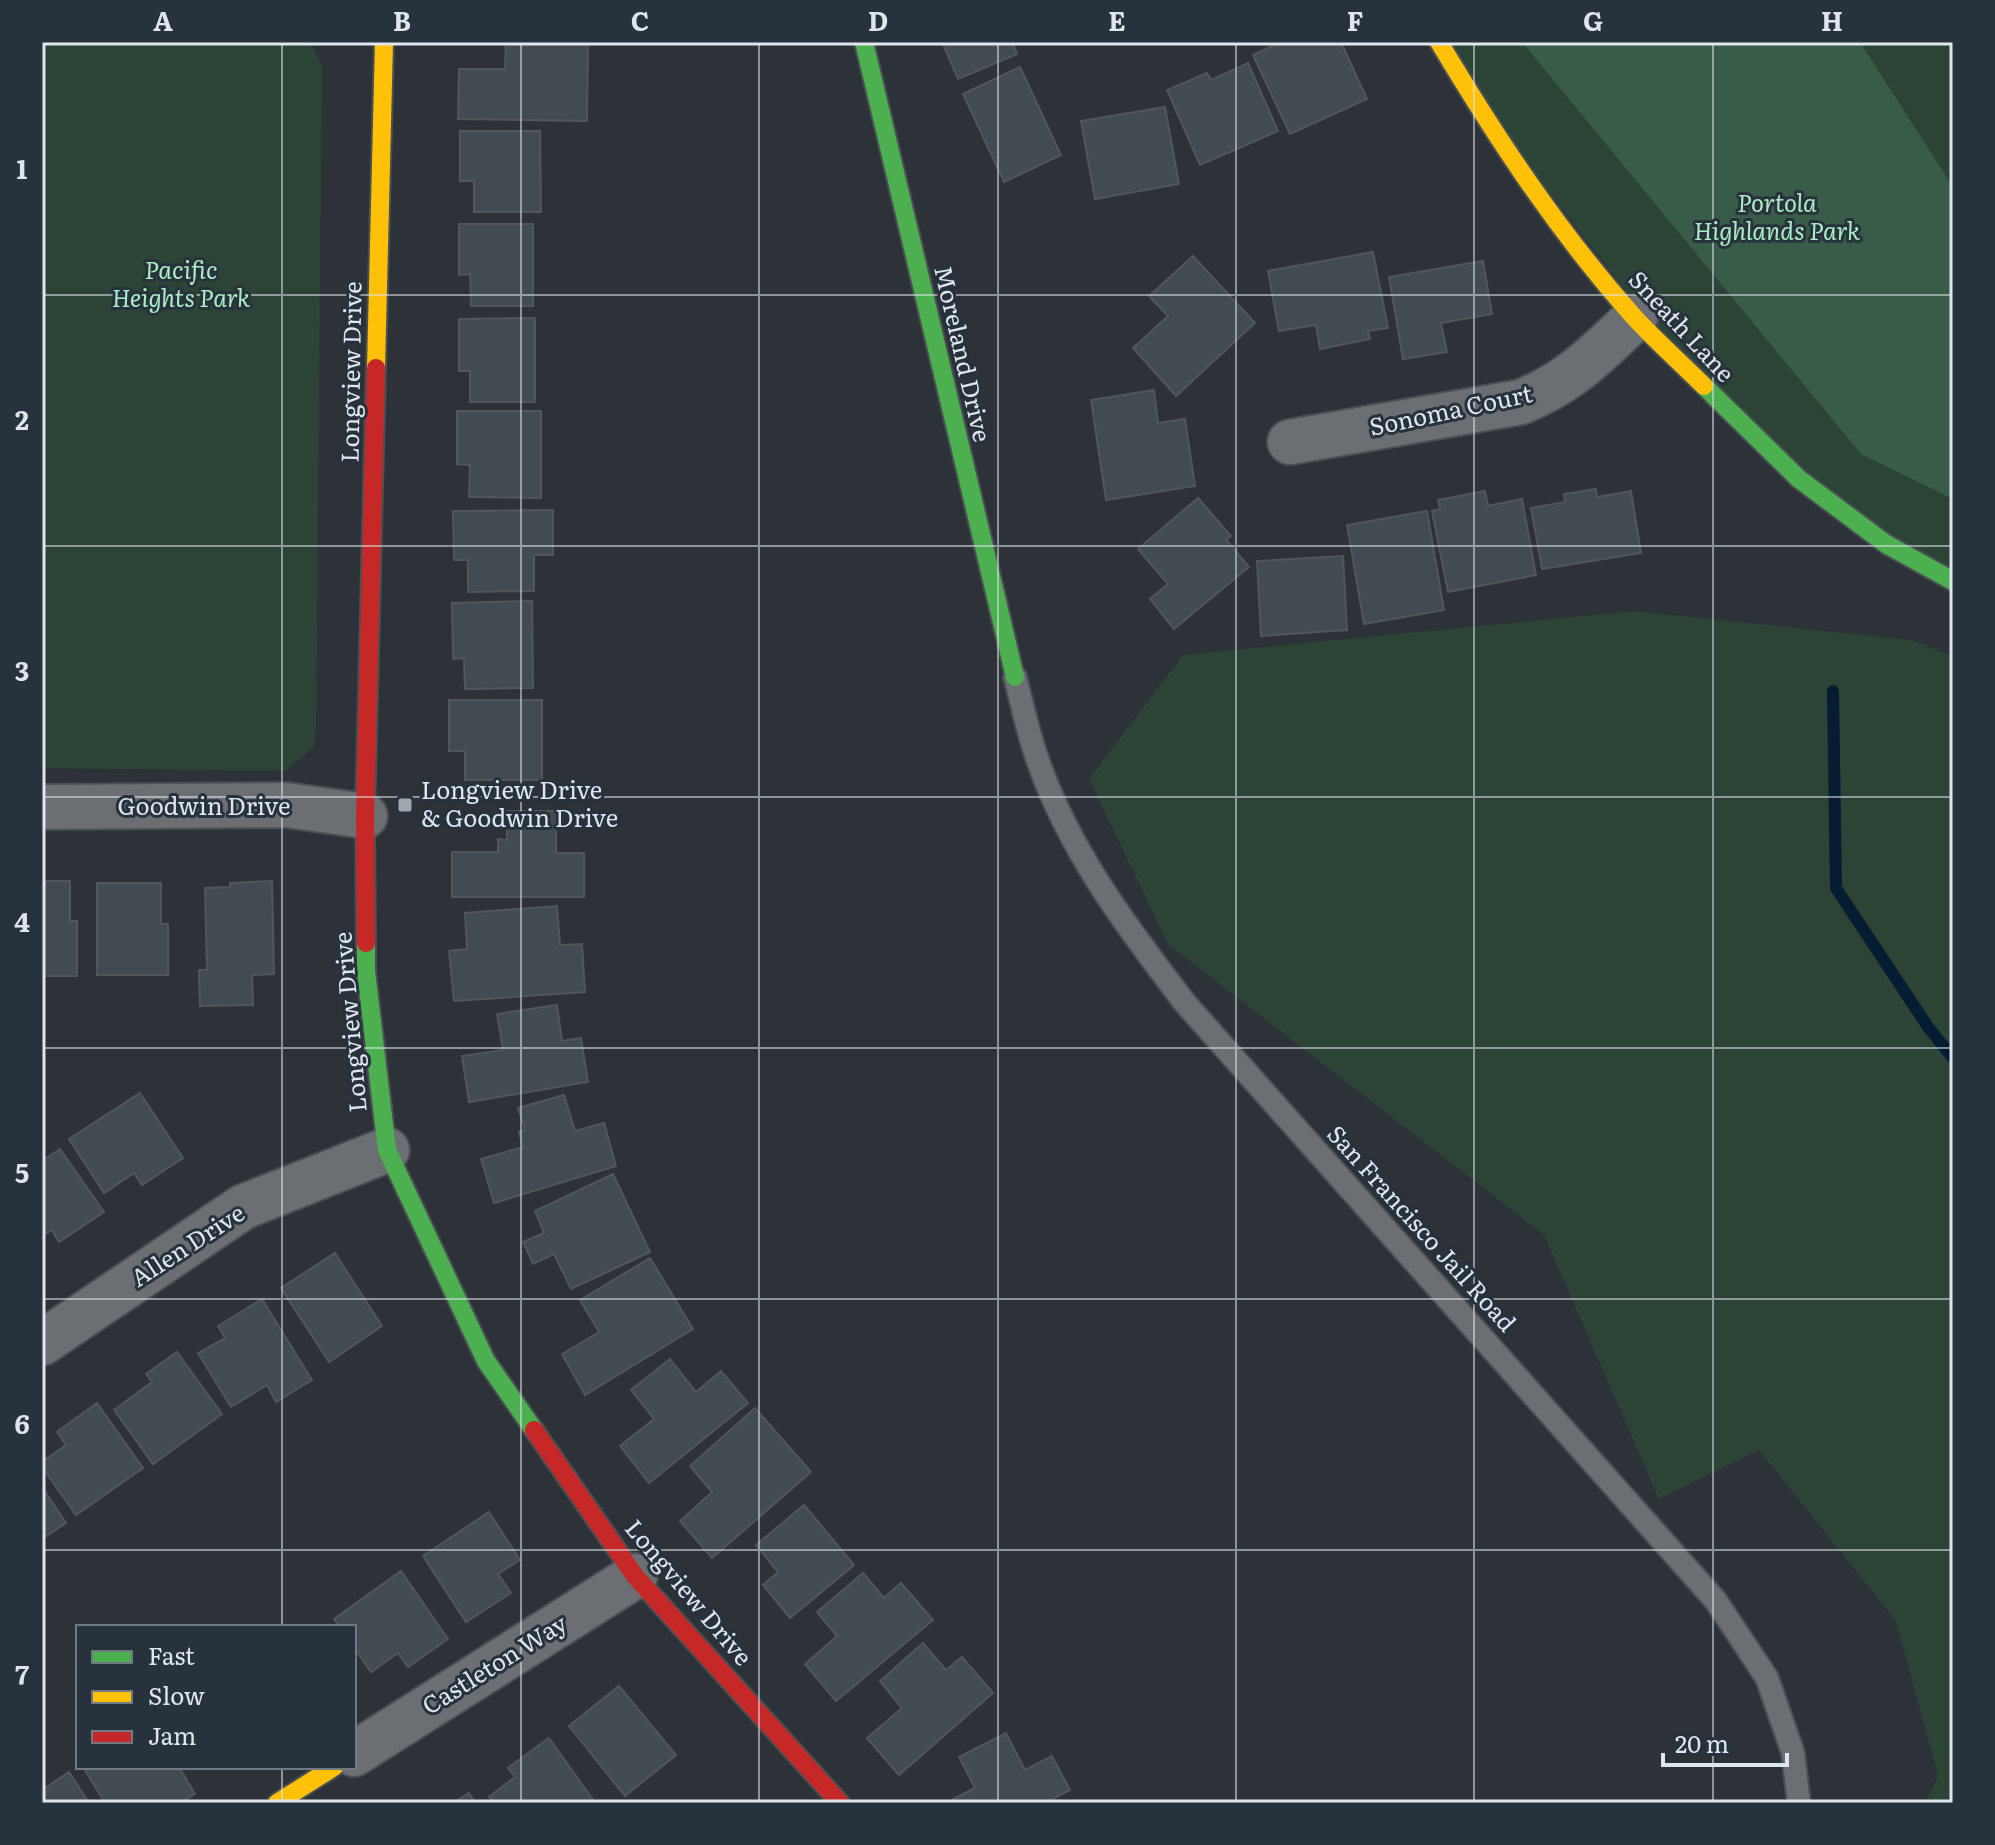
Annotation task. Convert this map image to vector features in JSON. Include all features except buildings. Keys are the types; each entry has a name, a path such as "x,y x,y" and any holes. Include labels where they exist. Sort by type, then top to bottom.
{"street":[{"name":"Longview Drive","path":"384,42 365,816 366,971 387,1150 486,1361 635,1576 840,1803"},
{"name":"Moreland Drive","path":"864,42 1015,677"},
{"name":"Sneath Lane","path":"1439,42 1480,111 1550,214 1635,318 1799,479 1886,544 1953,581"},
{"name":"Sonoma Court","path":"1290,442 1521,402 1573,375 1635,318"},
{"name":"Goodwin Drive","path":"42,807 286,805 365,816"},
{"name":"Allen Drive","path":"42,1343 243,1207 387,1150"},
{"name":"Castleton Way","path":"356,1753 635,1576"},
{"path":"277,1803 331,1769"}],"lane":[{"name":"San Francisco Jail Road","path":"1015,677 1036,756 1075,844 1121,919 1185,1003 1716,1601 1767,1678 1793,1753 1799,1803"}],"green space":[{"name":"Pacific Heights Park","path":"42,42 310,42 322,66 316,727 314,747 285,771 42,768"},
{"name":"Portola Highlands Park","path":"1433,42 1953,42 1953,588 1709,398"},
{"name":"Portola Highlands Park","path":"1522,42 1860,42 1953,187 1953,499 1861,454"},
{"path":"1634,611 1911,640 1953,656 1953,1803 1925,1803 1938,1776 1896,1621 1759,1450 1659,1499 1544,1235 1168,944 1089,779 1183,655"}],"waterway":[{"path":"1833,691 1836,888 1928,1027 1953,1058"}],"traffic: fast":[{"path":"864,42 1015,677"},
{"path":"1704,386 1799,479 1886,544 1953,581"},
{"path":"366,943 366,971 387,1150 486,1361 534,1430"}],"traffic: slow":[{"path":"376,368 384,42"},
{"path":"1439,42 1506,149 1580,252 1634,317 1704,386"},
{"path":"277,1803 331,1769"}],"traffic: jam":[{"path":"366,943 365,816 376,368"},
{"path":"534,1430 635,1576 840,1803"}],"place":[{"name":"Longview Drive & Goodwin Drive","path":"405,805"}]}
